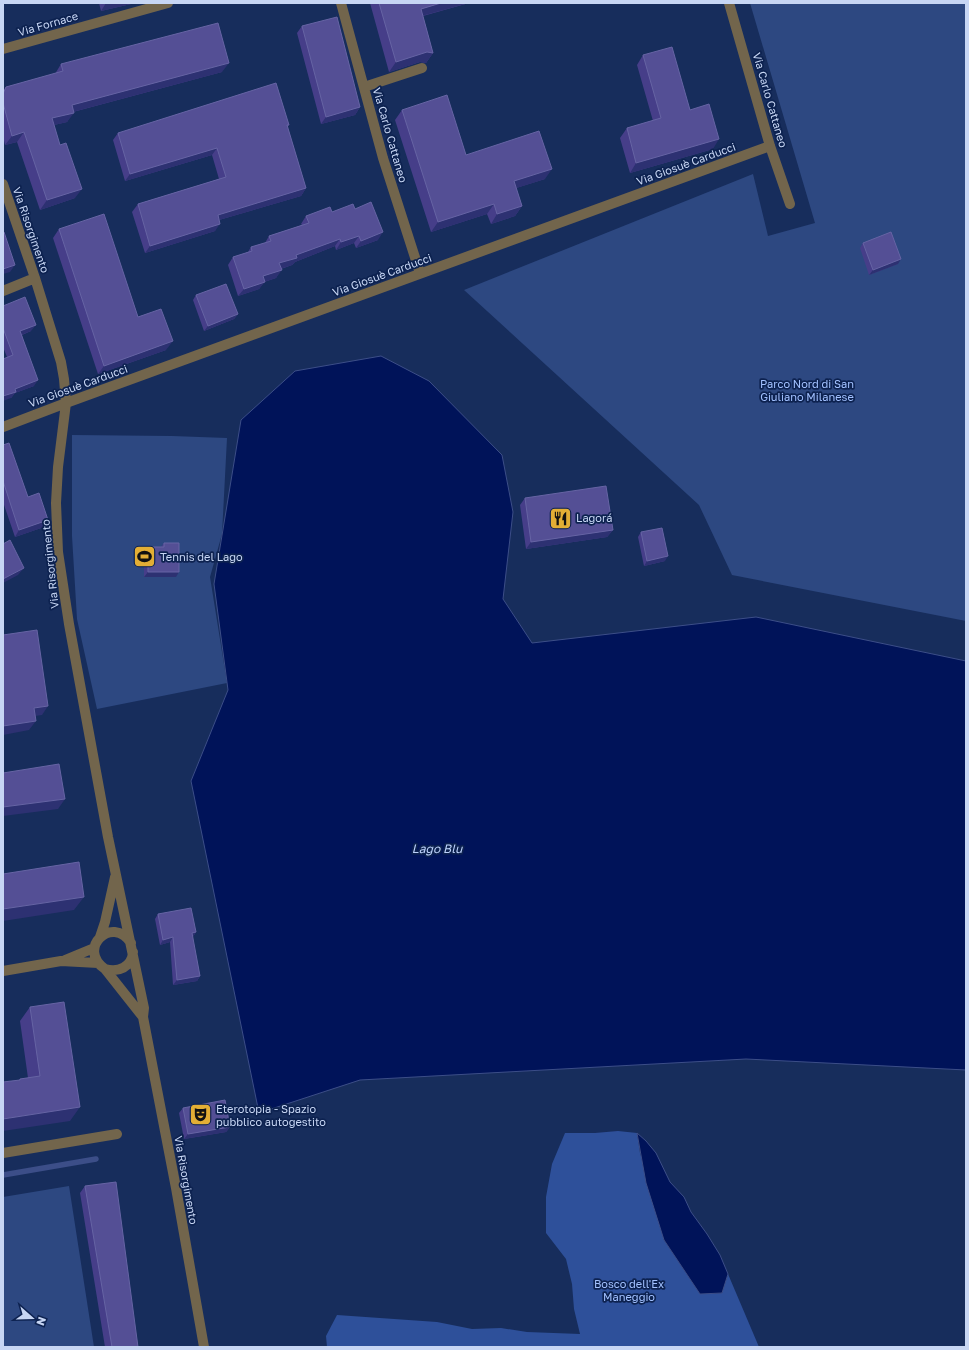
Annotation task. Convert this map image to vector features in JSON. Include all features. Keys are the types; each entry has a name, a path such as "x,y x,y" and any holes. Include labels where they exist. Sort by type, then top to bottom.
{"street":[{"name":"Via Fornace","path":"3,49 168,3"},
{"name":"Via Carlo Cattaneo","path":"341,3 383,158 420,273"},
{"name":"Via Carlo Cattaneo","path":"729,3 770,146 790,204"},
{"path":"364,87 422,68"},
{"name":"Via Giosuè Carducci","path":"3,427 770,146"},
{"name":"Via Risorgimento","path":"3,184 35,278 61,362 64,379 66,403 57,480 56,515 58,552 69,624 116,876 144,1008 143,1017 176,1188 204,1347"},
{"path":"3,291 35,278"},
{"name":"Via Risorgimento","path":"116,876 106,922 100,937 96,942 94,954 143,1017"},
{"path":"61,961 102,966 112,971 124,968 132,957 132,947 123,934 111,932 100,937"},
{"path":"3,971 61,961 94,948"},
{"path":"3,1153 116,1134"}],"green space":[{"name":"Parco Nord di San Giuliano Milanese","path":"750,3 966,3 966,621 732,575 699,505 464,290 753,174 768,236 815,223"},
{"name":"Tennis del Lago","path":"72,435 227,438 222,534 210,577 227,683 97,709 77,619 72,536"},
{"name":"Bosco dell'Ex Maneggio","path":"618,1131 637,1133 640,1153 664,1240 700,1294 722,1293 728,1274 759,1347 327,1347 326,1336 337,1315 437,1322 472,1329 501,1328 527,1332 580,1334 574,1309 572,1284 566,1259 546,1233 546,1197 552,1164 565,1133"},
{"path":"69,1186 94,1347 3,1347 3,1197"}],"water":[{"name":"Lago Blu","path":"381,356 429,381 502,455 513,512 503,599 532,643 756,617 966,661 966,1070 746,1059 360,1080 259,1113 191,781 228,690 214,584 241,420 295,371"},
{"path":"637,1133 656,1153 670,1182 684,1197 691,1212 720,1255 728,1274 722,1293 700,1294 664,1240 646,1183"}],"building":[{"path":"379,3 441,3 421,9 433,53 427,52 396,62"},
{"path":"337,17 360,107 326,117 302,26"},
{"path":"218,23 229,63 72,105 74,113 52,118 60,145 66,143 82,189 47,200 24,132 12,136 3,103 3,94 6,87 63,71 61,64"},
{"path":"672,47 690,110 709,104 719,139 636,163 627,128 661,118 643,55"},
{"path":"276,83 306,188 218,215 220,224 150,246 138,204 226,177 217,148 130,174 118,133"},
{"path":"447,95 466,155 539,131 552,169 514,181 522,206 497,214 494,204 438,222 402,110"},
{"path":"371,202 383,232 361,241 359,236 341,242 340,239 296,255 297,258 279,263 282,270 263,276 265,282 244,289 233,257 252,251 251,247 271,241 269,236 309,223 306,216 330,207 332,212 353,204 355,209"},
{"path":"104,214 138,317 161,309 173,341 104,366 59,229"},
{"path":"4,232 15,265 3,269 3,233"},
{"path":"891,232 901,259 873,270 863,243"},
{"path":"226,284 238,314 208,326 196,295"},
{"path":"25,297 36,325 20,331 38,380 15,389 16,392 3,396 3,359 13,355 3,328 3,306"},
{"path":"9,443 28,497 39,493 48,520 19,530 3,481 3,445"},
{"path":"606,486 613,530 531,542 525,498"},
{"path":"662,528 668,556 647,561 641,532"},
{"path":"10,540 24,568 3,579 3,544"},
{"path":"164,543 179,543 179,572 148,572 148,555 153,555 153,547 164,547"},
{"path":"37,630 48,706 34,708 36,721 3,726 3,635"},
{"path":"59,764 65,799 3,807 3,773"},
{"path":"79,862 84,897 3,909 3,874"},
{"path":"191,908 196,932 192,933 200,976 177,980 173,937 163,940 158,914"},
{"path":"64,1002 80,1107 3,1119 3,1082 40,1076 30,1007"},
{"path":"225,1100 230,1127 188,1134 183,1108"},
{"path":"116,1182 138,1347 112,1347 85,1186"}],"waterway":[{"path":"3,1175 96,1159"}],"place":[{"name":"Lagorá","path":"561,518"},
{"name":"Tennis del Lago","path":"145,557"},
{"name":"Eterotopia - Spazio pubblico autogestito","path":"200,1115"}]}
